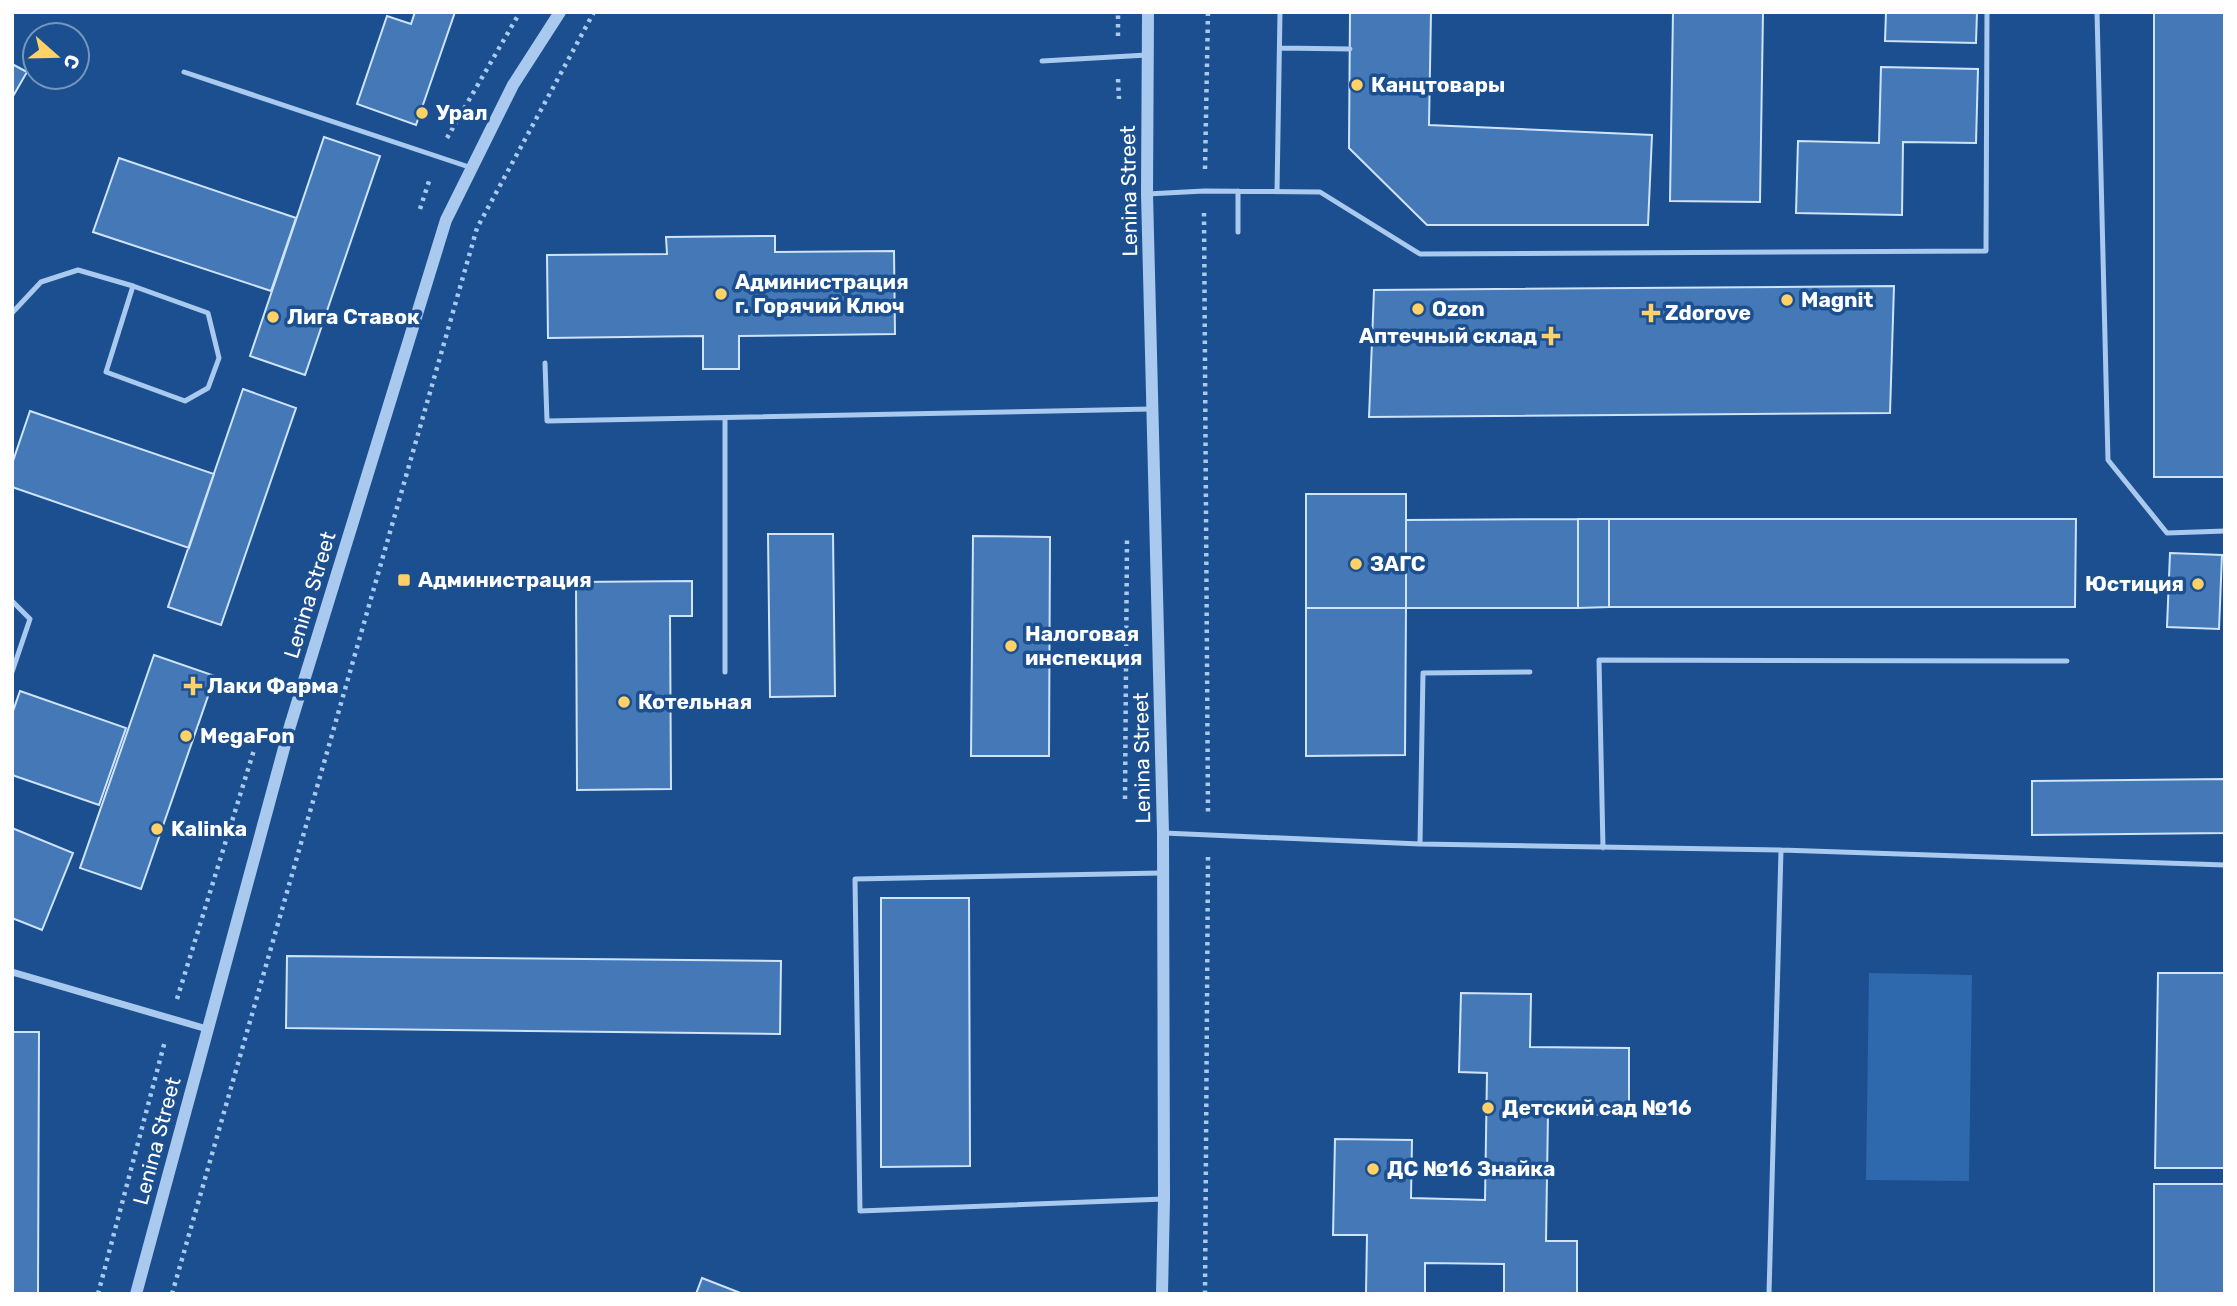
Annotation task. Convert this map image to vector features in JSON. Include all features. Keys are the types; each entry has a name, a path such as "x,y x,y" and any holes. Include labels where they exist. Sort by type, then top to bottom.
{"street":[{"name":"Lenina Street","path":"135,1294 298,699 446,220 513,85 559,12"},
{"name":"Lenina Street","path":"1148,12 1147,194 1163,833 1162,1294"},
{"path":"12,972 207,1029"}],"lane":[{"path":"1277,192 1280,12"},
{"path":"1147,194 1204,191 1320,192 1420,254 1986,251 1987,12"},
{"path":"2097,12 2108,460 2167,533 2225,531"},
{"path":"1281,48 1350,49"},
{"path":"1042,61 1148,55"},
{"path":"184,72 472,168"},
{"path":"1238,191 1238,232"},
{"path":"12,313 41,282 78,270 133,286 208,313 219,358 208,388 185,401 106,372 133,286"},
{"path":"545,363 547,421 1152,409"},
{"path":"725,418 725,672"},
{"path":"12,601 30,619 12,672"},
{"path":"1603,848 1600,660 2067,661"},
{"path":"1420,844 1423,673 1530,672"},
{"path":"1163,833 1420,844 1781,850 2225,864"},
{"path":"1769,1294 1781,850"},
{"path":"1163,873 855,879 860,1211 1164,1199"}],"path":[{"path":"172,1294 477,228 594,12"},
{"path":"1205,1294 1208,834 1204,191 1208,12"}],"shaded area":[{"path":"1869,973 1972,975 1969,1181 1866,1180"}],"building":[{"path":"415,12 455,12 416,125 357,104 387,16 411,24"},
{"path":"1350,12 1431,12 1429,125 1652,135 1648,225 1427,225 1349,148"},
{"path":"1673,12 1763,12 1760,202 1670,201"},
{"path":"1886,12 1977,12 1976,43 1885,41"},
{"path":"2154,12 2225,12 2225,477 2154,477"},
{"path":"12,64 21,69 21,82 12,98"},
{"path":"1881,67 1978,69 1976,143 1903,142 1902,215 1796,213 1798,141 1879,143"},
{"path":"324,137 380,156 305,375 250,356"},
{"path":"119,158 296,218 271,291 93,232"},
{"name":"Администрация г. Горячий Ключ","path":"775,236 775,252 894,251 895,334 739,336 739,369 703,369 703,336 548,338 547,255 667,254 666,237"},
{"path":"1894,286 1890,413 1369,417 1374,290"},
{"path":"243,389 296,408 221,625 168,607"},
{"path":"30,411 214,474 189,548 12,487 12,464"},
{"name":"ЗАГС","path":"1306,494 1406,494 1406,608 1306,608"},
{"path":"1578,519 1578,608 1406,608 1406,520"},
{"path":"1578,519 1609,519 1609,607 1578,608"},
{"path":"1609,519 2076,519 2075,607 1609,607"},
{"path":"768,534 833,534 835,696 770,697"},
{"name":"Налоговая инспекция","path":"973,536 1050,537 1049,756 971,756"},
{"path":"2170,553 2222,555 2219,629 2167,627"},
{"name":"Котельная","path":"692,581 692,616 670,616 671,789 577,790 576,582"},
{"path":"1306,608 1406,608 1405,755 1306,756"},
{"path":"154,655 215,676 141,889 80,868"},
{"path":"20,691 126,728 99,805 12,775 12,714"},
{"path":"2225,779 2225,833 2032,835 2032,781"},
{"path":"12,828 73,853 42,930 12,918"},
{"path":"881,898 969,898 970,1166 881,1167"},
{"path":"287,956 781,961 780,1034 286,1028"},
{"path":"2158,973 2225,973 2225,1168 2155,1168"},
{"name":"ДС №16 Знайка","path":"1461,993 1531,994 1530,1047 1629,1048 1629,1115 1548,1114 1546,1241 1577,1241 1577,1294 1504,1294 1504,1264 1425,1263 1425,1294 1366,1294 1367,1235 1333,1235 1335,1139 1412,1140 1411,1198 1485,1200 1487,1073 1459,1072"},
{"path":"12,1032 39,1032 38,1294 12,1294"},
{"path":"2154,1184 2225,1184 2225,1294 2154,1294"},
{"path":"702,1278 743,1294 696,1294"}],"place":[{"name":"Канцтовары","path":"1357,85"},
{"name":"Урал","path":"422,113"},
{"name":"Администрация г. Горячий Ключ","path":"721,294"},
{"name":"Magnit","path":"1787,300"},
{"name":"Ozon","path":"1418,309"},
{"name":"Zdorove","path":"1651,313"},
{"name":"Лига Ставок","path":"273,317"},
{"name":"Аптечный склад","path":"1551,336"},
{"name":"ЗАГС","path":"1356,564"},
{"name":"Администрация","path":"404,580"},
{"name":"Юстиция","path":"2198,584"},
{"name":"Налоговая инспекция","path":"1011,646"},
{"name":"Лаки Фарма","path":"193,686"},
{"name":"Котельная","path":"624,702"},
{"name":"MegaFon","path":"186,736"},
{"name":"Kalinka","path":"157,829"},
{"name":"Детский сад №16","path":"1488,1108"},
{"name":"ДС №16 Знайка","path":"1373,1169"}]}
